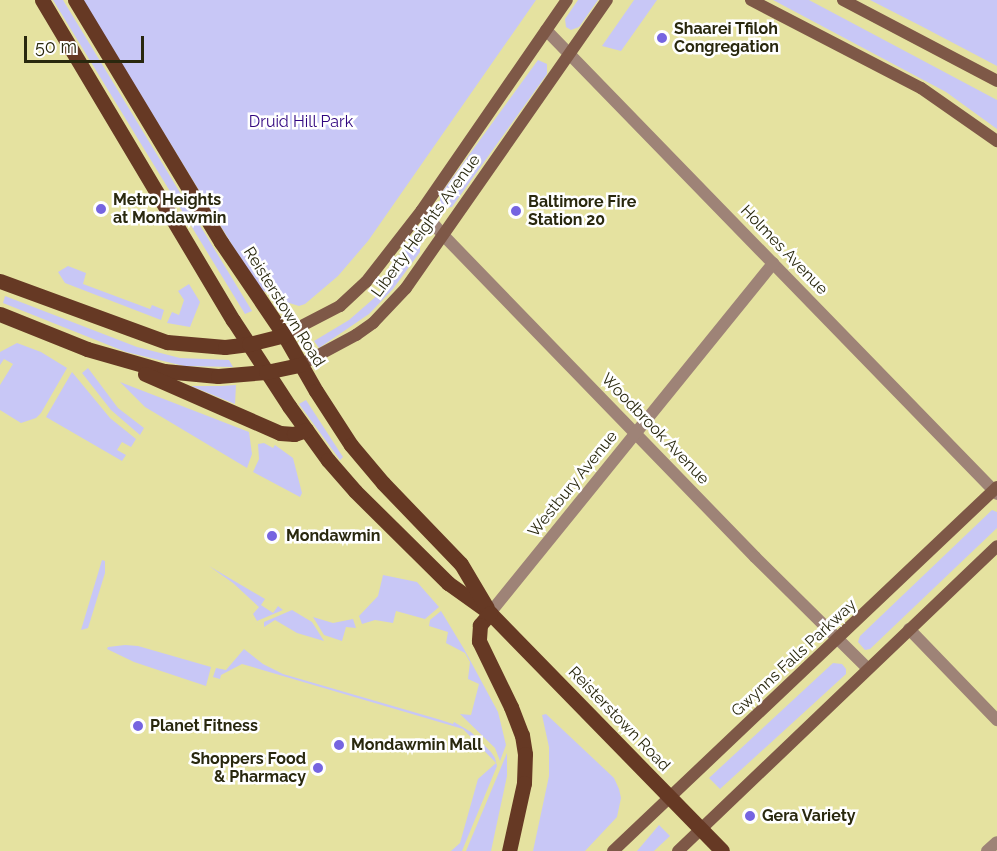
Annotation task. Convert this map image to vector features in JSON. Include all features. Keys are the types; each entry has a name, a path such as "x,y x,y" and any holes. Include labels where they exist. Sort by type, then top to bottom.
{"main road":[{"path":"42,0 266,372 306,430 294,434 280,433 87,349"},
{"name":"Reisterstown Road","path":"75,0 221,242 284,335 300,365 351,445 383,483 461,564 490,613"},
{"name":"Liberty Heights Avenue","path":"0,281 167,342 204,347 249,344 284,335 325,316 354,294 422,210 567,0"},
{"name":"Liberty Heights Avenue","path":"0,314 87,349 138,365 184,375 218,376 266,372 300,365 339,346 373,323 406,288 607,0"},
{"path":"751,0 921,88 997,141"},
{"path":"843,0 997,81"},
{"name":"Reisterstown Road","path":"306,430 355,491 448,583 490,613 722,851"},
{"name":"Gwynns Falls Parkway","path":"613,851 996,490"},
{"path":"678,851 997,546"},
{"path":"490,613 480,625 479,641 518,726 525,754 524,783 509,851"},
{"path":"626,851 633,832"}],"street":[{"name":"Holmes Avenue","path":"546,30 996,490"},
{"name":"Woodbrook Avenue","path":"422,210 444,236 868,669"},
{"name":"Westbury Avenue","path":"490,613 773,263"},
{"path":"909,629 997,720"},
{"path":"987,851 997,842"}],"green space":[{"path":"53,0 63,0 252,311 245,314"},
{"name":"Druid Hill Park","path":"83,0 536,0 368,241 338,276 305,304 299,306 286,302 273,292 270,294 259,289"},
{"path":"578,0 598,0 579,27 571,30 566,27 565,19"},
{"path":"634,0 657,0 621,51 602,46"},
{"path":"773,0 809,0 997,100 997,129 946,92"},
{"path":"870,0 997,0 997,66 921,26"},
{"path":"538,60 547,64 547,74 452,207 443,208 440,195"},
{"path":"413,242 420,247 420,252 393,289 369,314 319,348 314,341 349,320 380,293 392,276 404,245"},
{"path":"68,266 86,273 83,284 150,309 152,305 164,310 161,320 65,283 58,272"},
{"path":"189,284 200,302 190,327 167,323 172,312 179,315 184,300 178,291"},
{"path":"5,296 137,347 180,358 229,360 233,367 184,366 126,352 3,303"},
{"path":"17,343 41,352 67,368 41,413 36,418 21,423 0,410 0,385 13,364 4,359 0,365 0,352"},
{"path":"88,368 118,408 144,428 140,435 111,410 82,373"},
{"path":"72,372 110,418 136,439 131,447 122,442 117,450 126,455 122,461 46,417"},
{"path":"120,382 249,432 252,454 247,468 145,407"},
{"path":"236,385 235,404 191,386 221,386"},
{"path":"306,400 343,457 340,460 299,404"},
{"path":"264,443 273,448 275,445 293,458 302,493 300,497 253,472 259,459 258,444"},
{"path":"992,510 997,512 997,528 870,649 865,650 858,642 860,636"},
{"path":"102,560 105,561 105,573 88,628 81,630"},
{"path":"209,566 265,599 261,605 273,613 278,606 283,610 257,621 253,614 259,607 233,583"},
{"path":"383,575 417,582 439,607 425,619 396,611 393,623 375,620 362,624 359,616 378,596"},
{"path":"292,610 312,622 324,641 297,633 275,620 264,627 264,622"},
{"path":"441,611 464,649 498,712 506,745 500,761 495,748 460,714 471,715 479,684 468,679 470,662 465,653 446,643 448,632 429,626 430,620"},
{"path":"313,617 333,623 353,619 356,628 346,627 342,641 324,635"},
{"path":"125,645 138,646 211,667 206,686 134,662 107,649"},
{"path":"244,649 263,664 283,674 453,724 454,722 471,732 491,752 495,758 497,766 462,851 451,851 460,843 478,779 496,763 463,729 242,664 221,675 220,679 213,677 216,668 226,670"},
{"path":"833,663 842,664 846,669 846,674 720,789 709,778"},
{"path":"546,714 614,778 619,789 621,798 617,817 585,851 533,851 549,776 549,747 542,715"},
{"path":"507,753 507,776 491,851 466,851"},
{"path":"659,825 670,836 654,851 637,851"}],"place":[{"name":"Shaarei Tfiloh Congregation","path":"662,38"},
{"name":"Metro Heights at Mondawmin","path":"101,209"},
{"name":"Baltimore Fire Station 20","path":"516,211"},
{"name":"Mondawmin","path":"272,536"},
{"name":"Planet Fitness","path":"138,726"},
{"name":"Mondawmin Mall","path":"339,745"},
{"name":"Shoppers Food & Pharmacy","path":"318,768"},
{"name":"Gera Variety","path":"750,816"}]}
